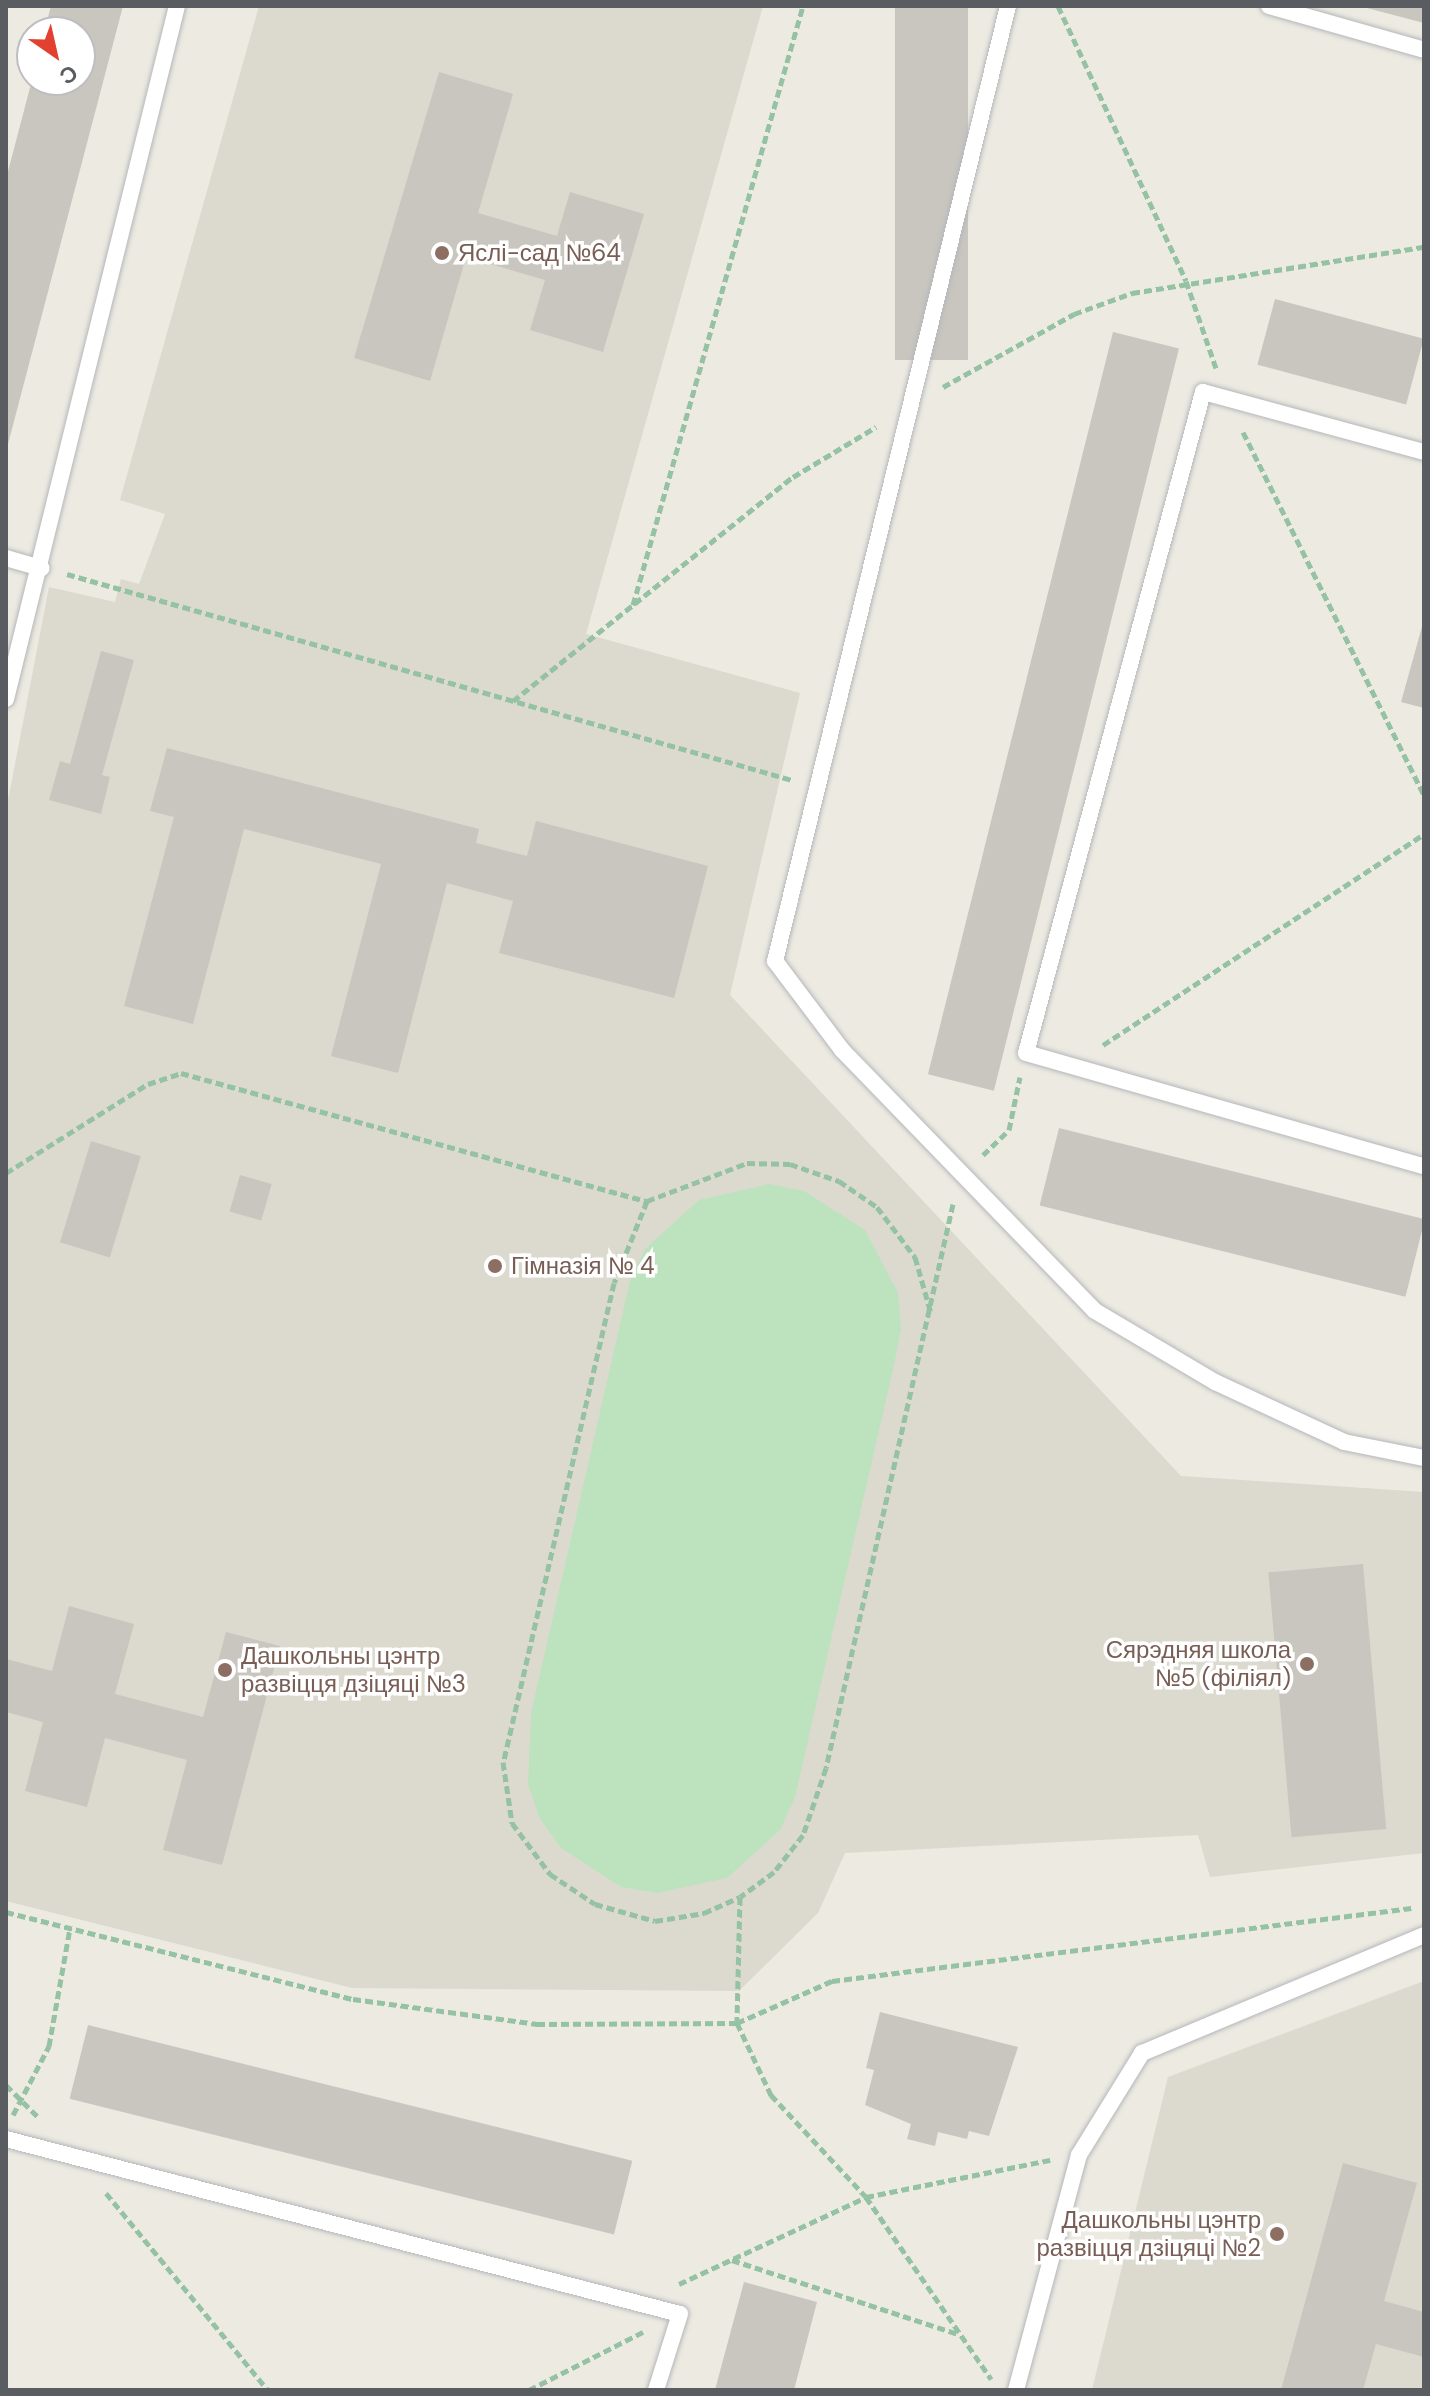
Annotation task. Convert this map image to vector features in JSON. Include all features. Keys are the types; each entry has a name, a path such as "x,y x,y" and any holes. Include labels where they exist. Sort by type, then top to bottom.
{"lane":[{"path":"6,699 42,568 177,6"},
{"path":"1008,6 775,961 842,1050 966,1173 1095,1311 1215,1382 1344,1442 1424,1458"},
{"path":"1269,6 1424,50"},
{"path":"1424,452 1203,392 1026,1053 1424,1166"},
{"path":"6,558 42,568"},
{"path":"1016,2390 1079,2155 1142,2053 1424,1935"},
{"path":"6,2139 680,2314 656,2390"}],"path":[{"path":"633,605 803,6"},
{"path":"513,701 793,477 1032,335 1132,293 1424,247"},
{"path":"42,568 818,787"},
{"path":"1072,1065 1424,834"},
{"path":"647,1201 614,1283 503,1762 512,1823 550,1874 595,1904 655,1921 704,1913 740,1897 774,1872 803,1835 826,1768 932,1317 945,1225 966,1173 1009,1130 1026,1053"},
{"path":"6,1173 148,1084 181,1073 647,1201 747,1163 790,1164 839,1181 877,1207 915,1257 932,1317"},
{"path":"740,1897 737,2023 771,2095 866,2197 999,2390"},
{"path":"6,1912 353,1999 537,2024 737,2023 832,1981 1420,1907"},
{"path":"11,2120 49,2046 70,1928"},
{"path":"639,2302 866,2197 1079,2155"},
{"path":"78,2159 268,2390"},
{"path":"731,2260 961,2335"},
{"path":"529,2390 680,2314"}],"shaded area":[{"name":"Гімназія № 4","path":"259,6 763,6 586,634 800,693 730,995 1181,1476 1424,1492 1424,1853 1210,1877 1198,1835 845,1853 818,1913 739,1991 352,1988 6,1901 6,811 49,587 115,602 121,579 139,584 165,514 120,500"},
{"name":"Дашкольны цэнтр развіцця дзіцяці №2","path":"1424,1981 1424,2390 1092,2390 1168,2077"}],"green space":[{"path":"769,1184 804,1191 865,1230 898,1293 901,1329 894,1365 795,1797 780,1830 727,1878 657,1893 621,1887 561,1848 540,1819 528,1785 531,1713 630,1281 646,1248 699,1200"}],"building":[{"path":"51,6 123,6 7,448 6,179 28,96 96,96 96,16 48,16"},
{"path":"895,6 968,6 968,360 895,360"},
{"path":"1363,6 1424,6 1424,23 1363,7"},
{"path":"439,72 513,94 478,213 557,236 570,192 644,214 603,352 530,330 545,280 466,257 430,381 354,358"},
{"path":"1275,299 1424,339 1406,405 1257,365"},
{"path":"1113,332 1179,348 994,1091 928,1074"},
{"path":"1424,623 1424,708 1401,702"},
{"path":"101,651 134,660 102,775 110,777 101,814 49,800 60,761 70,764"},
{"path":"167,748 479,829 476,843 527,856 536,821 708,866 674,998 499,953 513,901 447,883 398,1073 331,1056 381,864 244,829 193,1024 124,1006 174,817 150,811"},
{"path":"1059,1128 1424,1219 1405,1297 1040,1206"},
{"path":"91,1141 141,1156 110,1258 60,1242"},
{"path":"240,1175 272,1184 261,1221 230,1212"},
{"path":"1363,1564 1386,1829 1292,1837 1268,1572"},
{"path":"69,1606 134,1624 115,1694 203,1717 226,1632 280,1646 222,1865 163,1850 187,1760 105,1738 87,1807 25,1791 43,1722 6,1712 6,1659 52,1671"},
{"path":"880,2012 1018,2047 989,2136 969,2131 967,2139 938,2132 935,2146 907,2139 911,2124 865,2105 874,2070 866,2068"},
{"path":"88,2025 632,2161 614,2234 70,2099"},
{"path":"1343,2163 1417,2183 1384,2301 1424,2312 1424,2357 1376,2344 1363,2390 1281,2390"},
{"path":"744,2282 817,2302 794,2390 715,2390"}],"place":[{"name":"Яслі-сад №64","path":"442,253"},
{"name":"Гімназія № 4","path":"495,1266"},
{"name":"Сярэдняя школа №5 (філіял)","path":"1307,1664"},
{"name":"Дашкольны цэнтр развіцця дзіцяці №3","path":"225,1670"},
{"name":"Дашкольны цэнтр развіцця дзіцяці №2","path":"1277,2234"}]}
